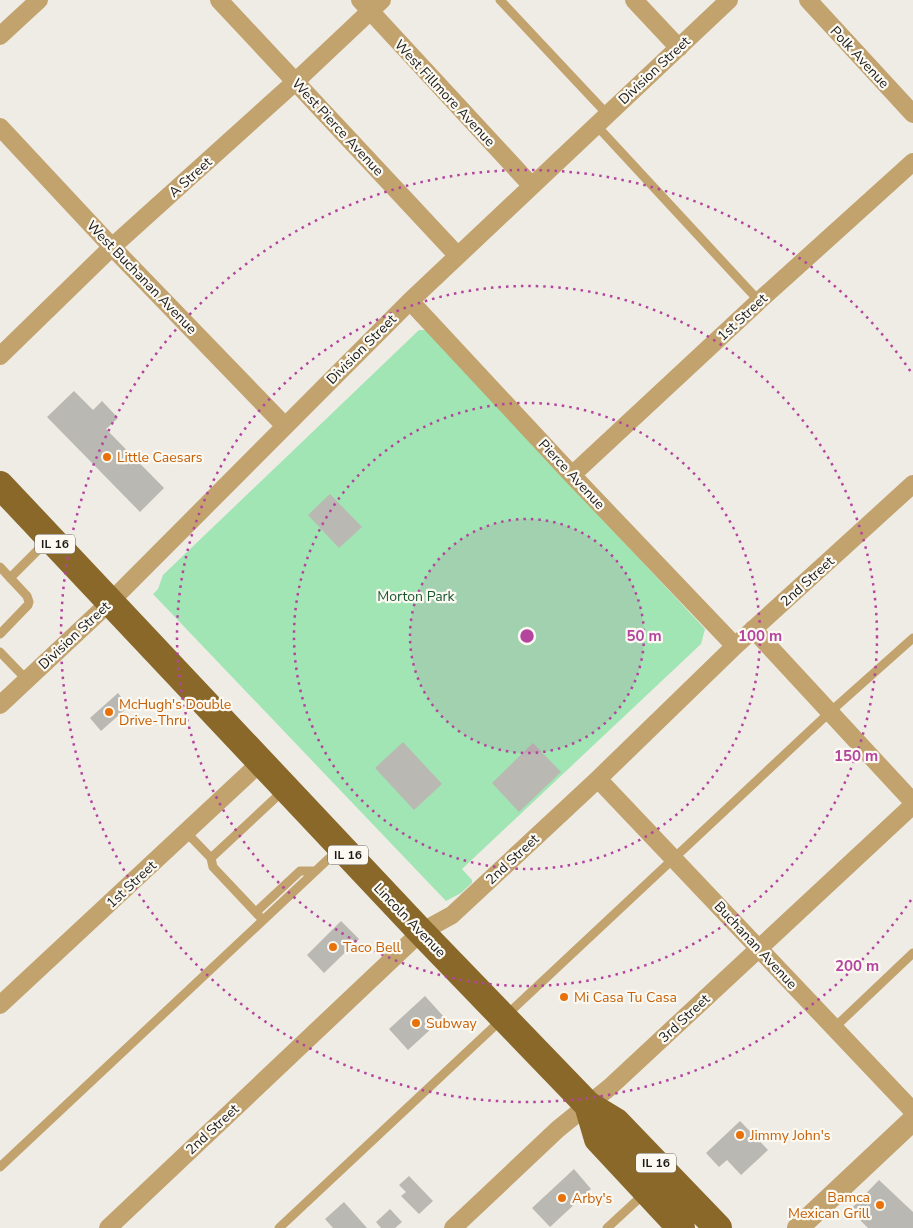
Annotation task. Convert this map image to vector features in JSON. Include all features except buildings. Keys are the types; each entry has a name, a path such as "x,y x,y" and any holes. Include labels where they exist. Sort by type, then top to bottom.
{"main road":[{"name":"IL 16","path":"0,485 110,602"},
{"name":"Lincoln Avenue","path":"110,602 340,847 588,1105 616,1122 718,1228"},
{"name":"Lincoln Avenue","path":"588,1105 598,1140 681,1228"}],"street":[{"path":"0,36 39,0"},
{"name":"West Pierce Avenue","path":"219,0 457,255"},
{"path":"634,0 679,48"},
{"name":"Division Street","path":"0,705 110,602 457,255 729,0"},
{"name":"Polk Avenue","path":"808,0 913,114"},
{"name":"A Street","path":"0,356 112,246 295,82 371,4"},
{"name":"West Fillmore Avenue","path":"371,4 531,186"},
{"name":"West Buchanan Avenue","path":"0,126 285,426"},
{"name":"1st Street","path":"572,474 913,162"},
{"name":"Pierce Avenue","path":"410,301 735,646"},
{"name":"2nd Street","path":"108,1228 421,932 452,916 598,779 753,629 913,484"},
{"path":"753,629 913,804"},
{"name":"1st Street","path":"0,1005 261,762"},
{"name":"Buchanan Avenue","path":"598,779 913,1112"},
{"name":"3rd Street","path":"453,1228 558,1129 588,1105 760,949 913,804"},
{"path":"798,1228 913,1120"}],"lane":[{"path":"500,0 601,120 759,301"},
{"path":"10,578 50,538"},
{"path":"0,567 27,596 29,602 0,634"},
{"path":"279,1228 830,712 913,638"},
{"path":"0,652 27,680"},
{"path":"211,858 286,789"},
{"path":"186,832 211,858 213,868 263,920"},
{"path":"0,1167 340,847"},
{"path":"256,912 300,871 315,871"},
{"path":"834,1028 913,953"},
{"path":"607,1228 647,1191"}],"green space":[{"name":"Morton Park","path":"419,330 426,330 705,629 701,644 462,869 472,880 472,883 461,893 446,901 153,594 158,589 163,575"}],"place":[{"name":"Little Caesars","path":"107,457"},
{"name":"McHugh's Double Drive-Thru","path":"109,712"},
{"name":"Taco Bell","path":"333,947"},
{"name":"Mi Casa Tu Casa","path":"564,997"},
{"name":"Subway","path":"416,1023"},
{"name":"Jimmy John's","path":"740,1135"},
{"name":"Arby's","path":"562,1198"},
{"name":"Bamca Mexican Grill","path":"880,1205"}]}
